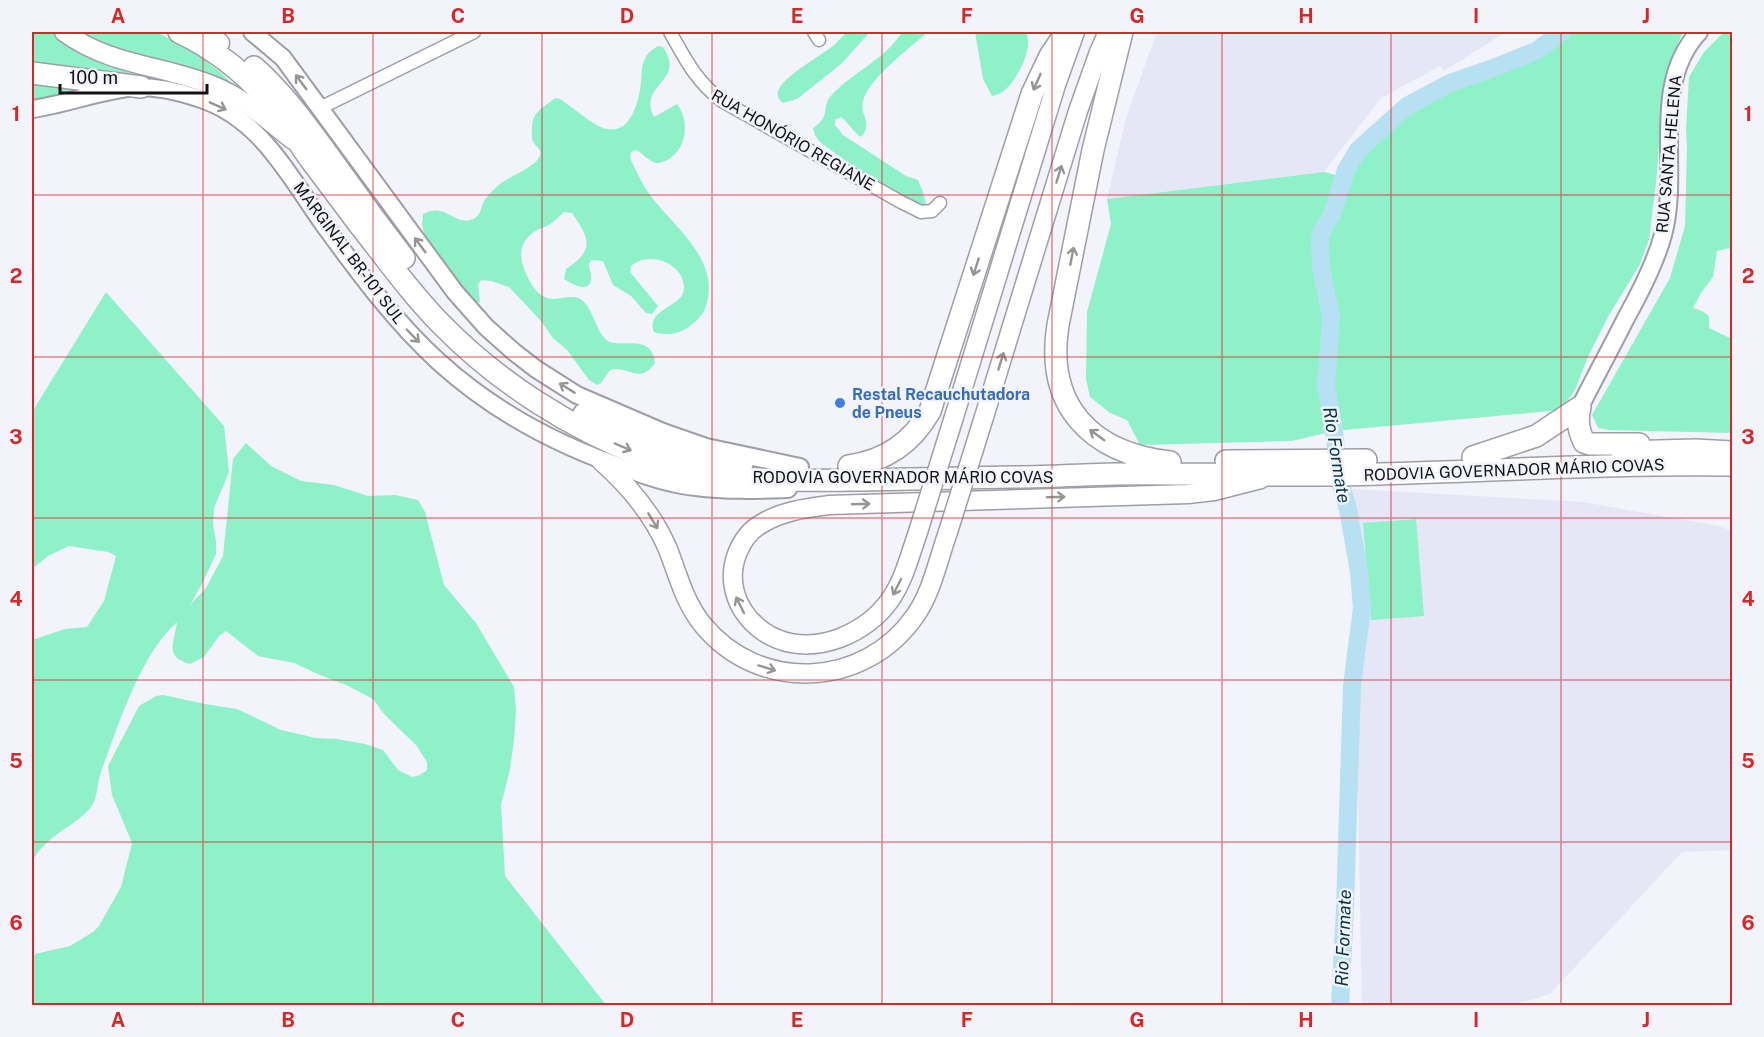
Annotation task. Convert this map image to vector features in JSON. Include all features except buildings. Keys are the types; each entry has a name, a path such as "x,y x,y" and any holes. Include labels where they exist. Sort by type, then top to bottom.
{"highway":[{"name":"RODOVIA GOVERNADOR MÁRIO COVAS","path":"179,32 217,53 241,72 278,112 319,149"},
{"name":"RODOVIA GOVERNADOR MÁRIO COVAS","path":"201,32 214,37 255,67 275,86 301,117 319,149 422,303 466,348 508,383 557,414 603,439 647,457 695,472 748,479 833,480 1114,474 1277,475 1301,467"},
{"path":"849,466 871,462 901,446 918,430 930,411 1032,94 1050,56 1066,32"},
{"path":"1122,32 1106,94 1058,325 1057,371 1068,405 1075,416 1093,433 1129,453 1170,462"},
{"path":"32,73 141,87"},
{"name":"RODOVIA GOVERNADOR MÁRIO COVAS","path":"364,218 477,341 520,376 562,403 605,424 697,457 751,466 800,467 1170,462 1301,467 1376,467 1731,461"},
{"path":"1473,458 1536,436 1580,407"},
{"path":"1580,407 1577,421 1584,442 1590,444 1685,443 1731,461"},
{"name":"RODOVIA GOVERNADOR MÁRIO COVAS","path":"1376,467 1473,458 1695,450 1731,461"}],"main road":[{"path":"64,32 110,57 192,78 235,95 319,149 384,197"},
{"path":"252,32 283,58 320,108 319,149"},
{"path":"1075,32 1056,85 954,417 918,532 901,581 890,600 884,609 866,624 846,636 812,644 791,643 770,636 754,624 738,602 733,585 734,567 744,541 763,522 795,511 829,505 1203,493 1277,475"},
{"path":"601,461 627,486 649,515 667,548 686,600 702,624 733,653 759,666 780,671 815,674 842,669 867,659 889,645 908,626 928,591 1078,111 1108,32"},
{"path":"1106,94 1131,32"},
{"name":"RUA SANTA HELENA","path":"1580,407 1650,273 1664,233 1668,200 1669,124 1674,80 1685,49 1699,32"},
{"name":"MARGINAL BR-101 SUL","path":"32,109 111,91 141,87 200,98 228,111 247,124 270,147 363,278 400,322 439,362 464,383 519,421 601,461 695,487 746,491 808,488 833,480"},
{"path":"292,178 310,188 321,188 339,179 347,160 346,150 319,149"},
{"path":"324,225 330,201 338,194 356,187 366,187 376,191 384,197 455,292 486,327 536,369 577,395 663,432 706,447 800,467"}],"street":[{"path":"265,32 283,58"},
{"path":"320,108 459,35 474,32"},
{"name":"RUA HONÓRIO REGIANE","path":"670,32 697,78 722,101 921,212 932,211 939,203"}],"shaded area":[{"path":"1157,32 1506,32 1444,71 1440,66 1381,98 1324,172 1107,199 1126,118"},
{"path":"1352,489 1583,502 1719,526 1732,531 1732,850 1682,852 1550,994 1514,1005 1362,1005"}],"green space":[{"path":"32,32 51,32 70,45 147,75 195,88 32,67"},
{"path":"75,32 157,32 199,56 235,86 196,71 112,50"},
{"path":"847,32 870,32 842,63 797,99 783,103 778,96 781,85 803,66 834,45"},
{"path":"902,32 928,32 881,73 867,92 862,106 866,123 865,132 861,137 841,117 835,120 835,125 843,135 906,176 918,180 926,204 922,209 870,179 820,142 813,128 823,118 830,97 887,50"},
{"path":"975,32 1026,32 1028,39 1026,54 1019,71 1004,91 992,96 983,79"},
{"path":"1562,32 1685,32 1677,46 1661,113 1649,240 1639,266 1609,315 1587,359 1575,390 1561,410 1334,431 1292,441 1140,445 1127,420 1110,413 1090,397 1086,379 1087,312 1111,224 1107,199 1324,172 1343,177 1351,161 1363,146 1376,132 1408,106 1442,86 1527,56"},
{"path":"1724,32 1732,32 1732,257 1729,248 1717,251 1713,277 1693,308 1709,316 1709,328 1732,339 1732,433 1598,428 1592,415 1670,278 1685,226 1689,77 1704,52"},
{"path":"658,46 663,47 669,59 669,68 652,97 650,106 654,117 677,104 684,119 682,144 672,157 658,163 636,150 631,152 630,158 647,191 699,254 708,282 708,297 703,313 681,331 671,334 654,332 655,318 678,300 684,289 679,272 665,262 656,259 638,261 631,266 630,272 658,306 652,314 646,313 631,296 613,285 603,261 591,260 589,264 591,280 587,286 579,286 564,279 566,269 582,256 587,244 583,230 572,213 564,212 552,223 530,235 525,240 521,252 528,278 541,295 552,299 579,298 587,305 606,340 643,345 653,354 655,363 644,373 610,370 597,385 589,380 567,350 553,338 541,321 509,287 481,280 478,285 480,302 475,303 466,296 427,244 422,225 423,214 438,211 464,221 475,218 489,194 538,159 540,151 532,139 533,119 555,98 560,99 598,126 620,128 635,108 646,57"},
{"path":"32,80 85,89 32,103"},
{"path":"106,292 224,426 229,472 214,508 216,554 190,605 206,588 223,556 233,459 246,443 271,466 301,481 334,485 368,496 395,495 418,500 425,512 444,585 476,623 514,687 516,710 514,740 501,805 505,876 606,1005 32,1005 32,958 35,954 70,946 93,932 99,926 121,887 132,843 112,795 108,766 139,706 156,696 163,695 237,709 281,730 316,738 365,744 383,750 398,770 412,777 427,770 427,762 416,745 384,714 373,699 294,663 258,656 226,631 219,636 204,657 190,664 182,661 173,653 177,622 164,636 141,672 101,772 91,807 44,845 32,862 32,640 65,629 87,627 104,601 116,556 108,552 69,546 48,556 32,569 32,412"},
{"path":"1416,519 1424,616 1371,620 1363,523"}],"waterway":[{"name":"Rio Formate","path":"1340,1006 1352,686 1362,608 1359,572 1348,509 1340,482 1326,386 1331,317 1321,268 1320,238 1323,228 1332,215 1346,170 1358,150 1407,106 1450,83 1536,51 1562,32"}],"place":[{"name":"Restal Recauchutadora de Pneus","path":"840,403"}]}
